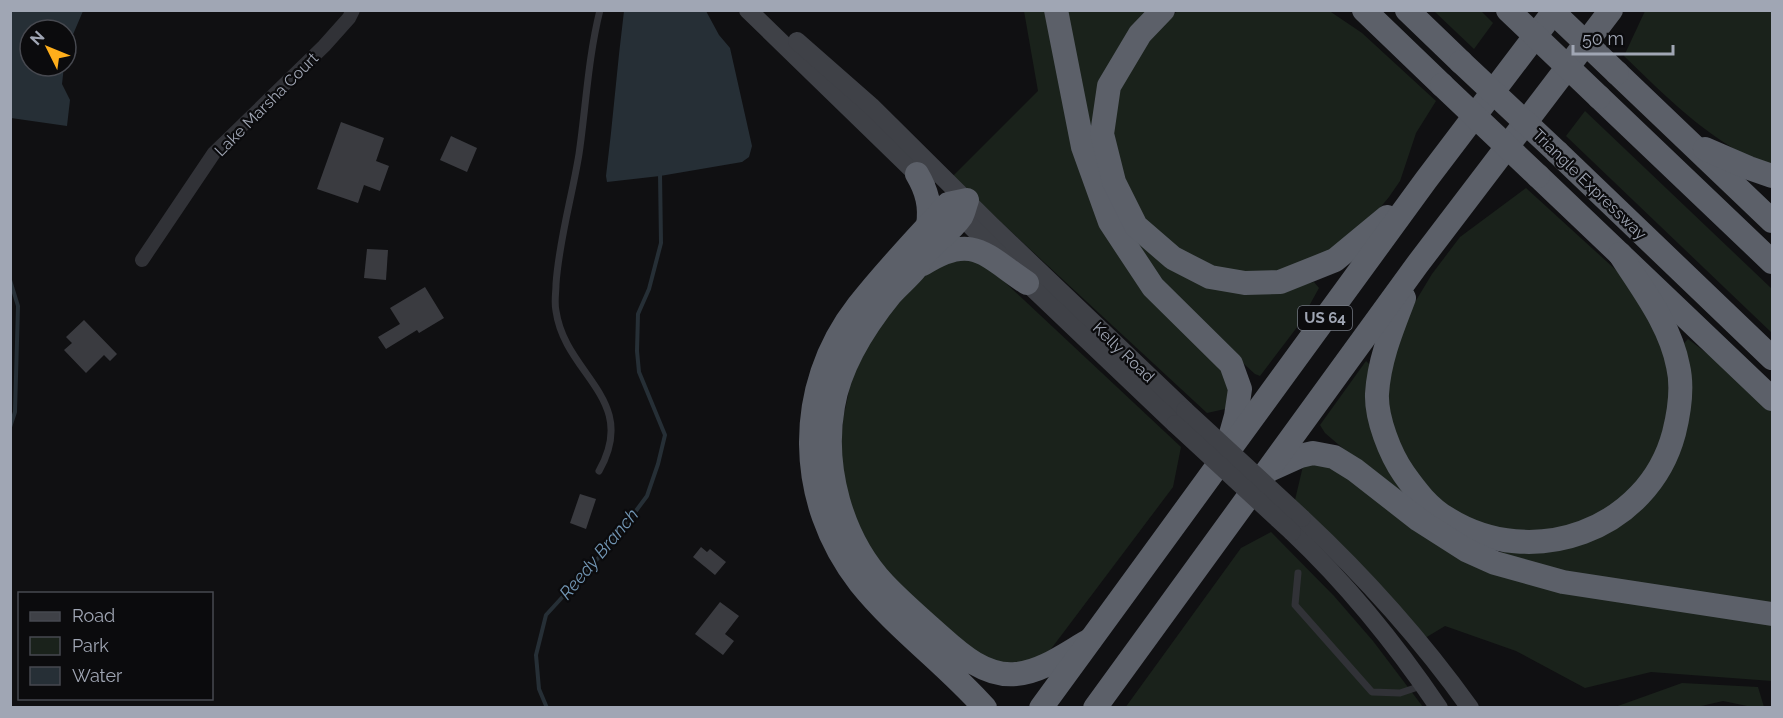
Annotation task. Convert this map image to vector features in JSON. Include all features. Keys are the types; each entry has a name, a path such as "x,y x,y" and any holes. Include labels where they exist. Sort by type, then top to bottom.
{"highway":[{"path":"1056,10 1083,147 1110,222 1153,287 1231,364 1239,389 1236,416 1224,456"},
{"path":"1163,10 1140,34 1109,86 1102,134 1114,182 1136,226 1173,258 1210,277 1245,283 1280,282 1335,260 1370,233 1426,180"},
{"path":"1353,10 1370,16 1773,399"},
{"name":"Triangle Expressway","path":"1407,10 1773,358"},
{"path":"1508,10 1773,262"},
{"path":"1553,10 1617,74 1773,221"},
{"name":"US 64","path":"1041,708 1426,180 1553,10"},
{"name":"US 64","path":"1095,708 1417,265 1611,10"},
{"path":"1690,143 1773,176"},
{"path":"917,174 928,198 930,213 928,226"},
{"path":"959,206 928,226 857,307 831,350 818,387 810,433 812,474 822,514 838,549 860,582 885,610 985,708"},
{"path":"959,206 916,268 874,316 853,348 833,405 830,445 837,495 845,520 865,559 883,583 925,623 976,665 1014,675 1032,671 1090,640"},
{"path":"916,268 948,251 965,248 984,252 1027,283"},
{"path":"1417,265 1383,357 1377,396 1384,437 1397,464 1420,497 1447,519 1477,534 1512,542 1544,543 1579,535 1615,516 1641,493 1659,469 1671,445 1679,415 1679,368 1673,346 1653,305 1620,254"},
{"path":"1267,471 1300,456 1313,453 1334,457 1355,470 1419,520 1466,550 1495,563 1563,582 1773,614"},
{"path":"1113,708 1119,675"}],"main road":[{"name":"Kelly Road","path":"748,10 917,174 959,206 990,224 1180,417"},
{"name":"Kelly Road","path":"764,10 871,106 1027,283 1180,417 1297,525 1354,567 1439,664 1470,708"},
{"name":"Kelly Road","path":"1297,525 1404,656 1439,708"}],"street":[{"name":"Lake Marsha Court","path":"142,260 214,153 324,46 350,18 353,10"}],"lane":[{"path":"599,471 608,456 612,443 613,429 610,415 564,338 555,309 558,257 574,181 592,43 600,10"},
{"path":"1298,573 1295,605 1372,692 1400,693 1424,685"}],"green space":[{"path":"1328,10 1362,33 1436,101 1416,133 1400,181 1365,226 1337,249 1280,274 1213,271 1177,253 1127,199 1111,133 1115,96 1157,26 1178,11"},
{"path":"1024,11 1049,11 1079,163 1222,369 1231,389 1225,409 1207,413 952,177 1038,91"},
{"path":"1066,11 1151,11 1090,144"},
{"path":"1434,11 1481,11 1493,23 1474,49"},
{"path":"1645,11 1772,11 1772,166 1738,151 1707,131 1624,56"},
{"path":"1585,111 1772,289 1772,333 1566,136"},
{"path":"1526,188 1617,271 1646,306 1666,347 1673,384 1657,457 1635,488 1607,512 1537,536 1462,520 1410,474 1384,401 1403,322 1432,274 1460,237"},
{"path":"1140,242 1268,293 1314,282 1319,288 1298,326 1260,376 1182,308 1134,247"},
{"path":"974,256 994,272 1181,447 1173,487 1051,649 1031,663 1009,666 984,660 890,579 865,543 847,505 840,460 843,419 852,377 869,341 929,269"},
{"path":"1688,339 1733,373 1772,410 1772,604 1575,576 1500,556 1502,549 1524,551 1661,481 1682,345"},
{"path":"1366,361 1370,365 1411,499 1408,504 1325,433 1320,425"},
{"path":"1317,463 1332,465 1459,555 1772,622 1772,681 1651,672 1585,688 1516,651 1445,626 1425,638 1295,500 1303,466"},
{"path":"1271,532 1334,596 1373,641 1423,707 1125,708 1241,548"},
{"path":"1682,683 1758,687 1764,707 1723,701 1697,707 1615,707"}],"water":[{"path":"11,10 83,11 78,23 78,18 18,18 18,78 63,78 62,84 70,100 67,126 11,118"},
{"path":"624,11 706,11 719,35 730,48 752,146 749,157 742,162 660,176 607,182"}],"building":[{"path":"341,122 384,138 376,161 389,166 380,191 364,185 358,203 317,189"},
{"path":"451,136 477,148 467,172 440,160"},
{"path":"367,249 388,250 386,280 364,278"},
{"path":"425,287 444,318 419,333 417,330 386,349 378,337 400,324 390,308"},
{"path":"84,320 117,354 110,361 104,355 86,373 64,350 72,343 66,337"},
{"path":"580,494 596,499 586,529 570,523"},
{"path":"701,547 707,552 710,549 726,562 715,575 693,557"},
{"path":"720,602 739,616 725,634 734,641 723,655 695,634"}],"waterway":[{"name":"Reedy Branch","path":"547,708 539,689 536,655 546,615 612,543 647,496 665,435 639,372 637,351 638,314 649,289 661,243 660,173"},
{"path":"10,280 18,306 15,412 10,427"}]}
